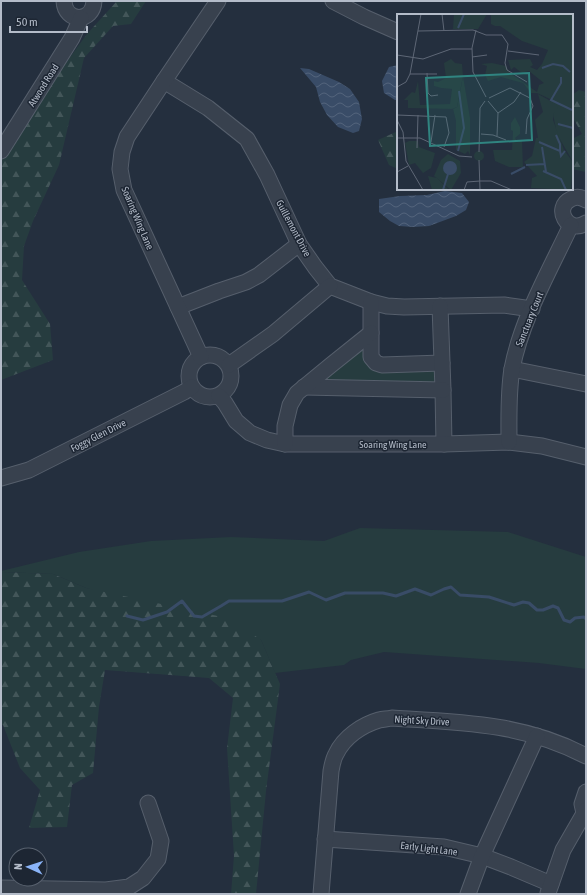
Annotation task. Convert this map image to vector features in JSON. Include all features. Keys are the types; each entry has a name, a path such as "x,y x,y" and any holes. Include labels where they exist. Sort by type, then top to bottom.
{"street":[{"path":"64,1 67,12 81,18"},
{"name":"Atwood Road","path":"1,151 72,38 81,18 89,14 92,10 94,1"},
{"name":"Soaring Wing Lane","path":"201,357 124,190 120,169 122,152 127,137 218,1"},
{"path":"333,1 397,32"},
{"name":"Guillemont Drive","path":"164,81 208,108 247,139 267,175 299,244 330,286"},
{"path":"586,200 578,197 568,200 565,203 562,213 564,218 571,225 580,226 586,223"},
{"name":"Sanctuary Court","path":"510,442 509,403 512,370 519,339 571,225"},
{"path":"178,307 246,282 259,275 299,244"},
{"path":"229,365 273,334 330,286 371,302 387,306 504,305 532,309"},
{"path":"371,302 372,357 376,363 382,365 442,363"},
{"path":"440,306 444,444"},
{"path":"285,444 286,426 290,406 297,393 371,333"},
{"path":"207,355 220,356 229,365 232,379 230,386 219,396 213,398 201,396 192,387 189,380 191,366 201,357 207,355"},
{"path":"512,370 586,384"},
{"name":"Foggy Glen Drive","path":"1,478 29,470 192,387"},
{"path":"304,387 443,390"},
{"name":"Soaring Wing Lane","path":"219,396 236,421 250,433 267,440 285,444 444,444 510,442 542,446 586,457"},
{"name":"Night Sky Drive","path":"321,894 330,771 336,754 345,740 367,725 379,720 392,718 486,725 512,729 537,736 570,748 586,756"},
{"path":"468,894 482,856 537,736"},
{"path":"550,889 563,850 585,811 582,804 586,792"},
{"path":"1,888 106,890 129,887 143,878 158,859 161,841 148,804"},
{"name":"Early Light Lane","path":"325,839 444,847 482,856 511,867 550,889"}],"green space":[{"path":"117,1 146,1 131,24 113,26 84,58 59,165 33,221 24,246 22,280 50,324 53,360 1,380 1,152 87,34"},
{"path":"579,90 586,92 586,172 573,169 573,138 582,134 573,118 573,94"},
{"path":"397,131 397,169 389,165 378,140"},
{"path":"366,347 368,358 433,370 437,375 436,381 427,383 324,380 326,372"},
{"path":"360,528 508,532 586,557 586,669 539,663 384,652 351,660 344,665 275,673 261,640 86,588 53,574 1,572 79,552 151,541 231,537 324,541"},
{"path":"1,572 53,574 86,588 232,619 261,640 280,684 266,791 256,894 231,894 234,856 227,748 233,698 209,678 105,670 99,707 93,773 72,785 67,827 29,828 40,790 20,768 3,725 1,725"}],"water":[{"path":"397,65 397,100 384,93 382,81 389,67"},
{"path":"300,68 309,69 339,82 350,89 359,102 362,119 359,131 353,133 338,127 327,115 320,102 316,87"},
{"path":"445,191 462,193 469,202 466,210 456,216 429,226 399,226 379,212 379,199 400,196 427,195"}],"waterway":[{"path":"127,616 143,620 167,612 182,601 194,616 202,617 229,601 282,601 309,592 326,600 345,593 383,593 396,596 415,589 431,595 451,587 460,595 489,597 514,605 523,602 529,603 537,610 543,610 553,606 558,608 564,620 570,622 575,618 584,617 586,619"}]}
